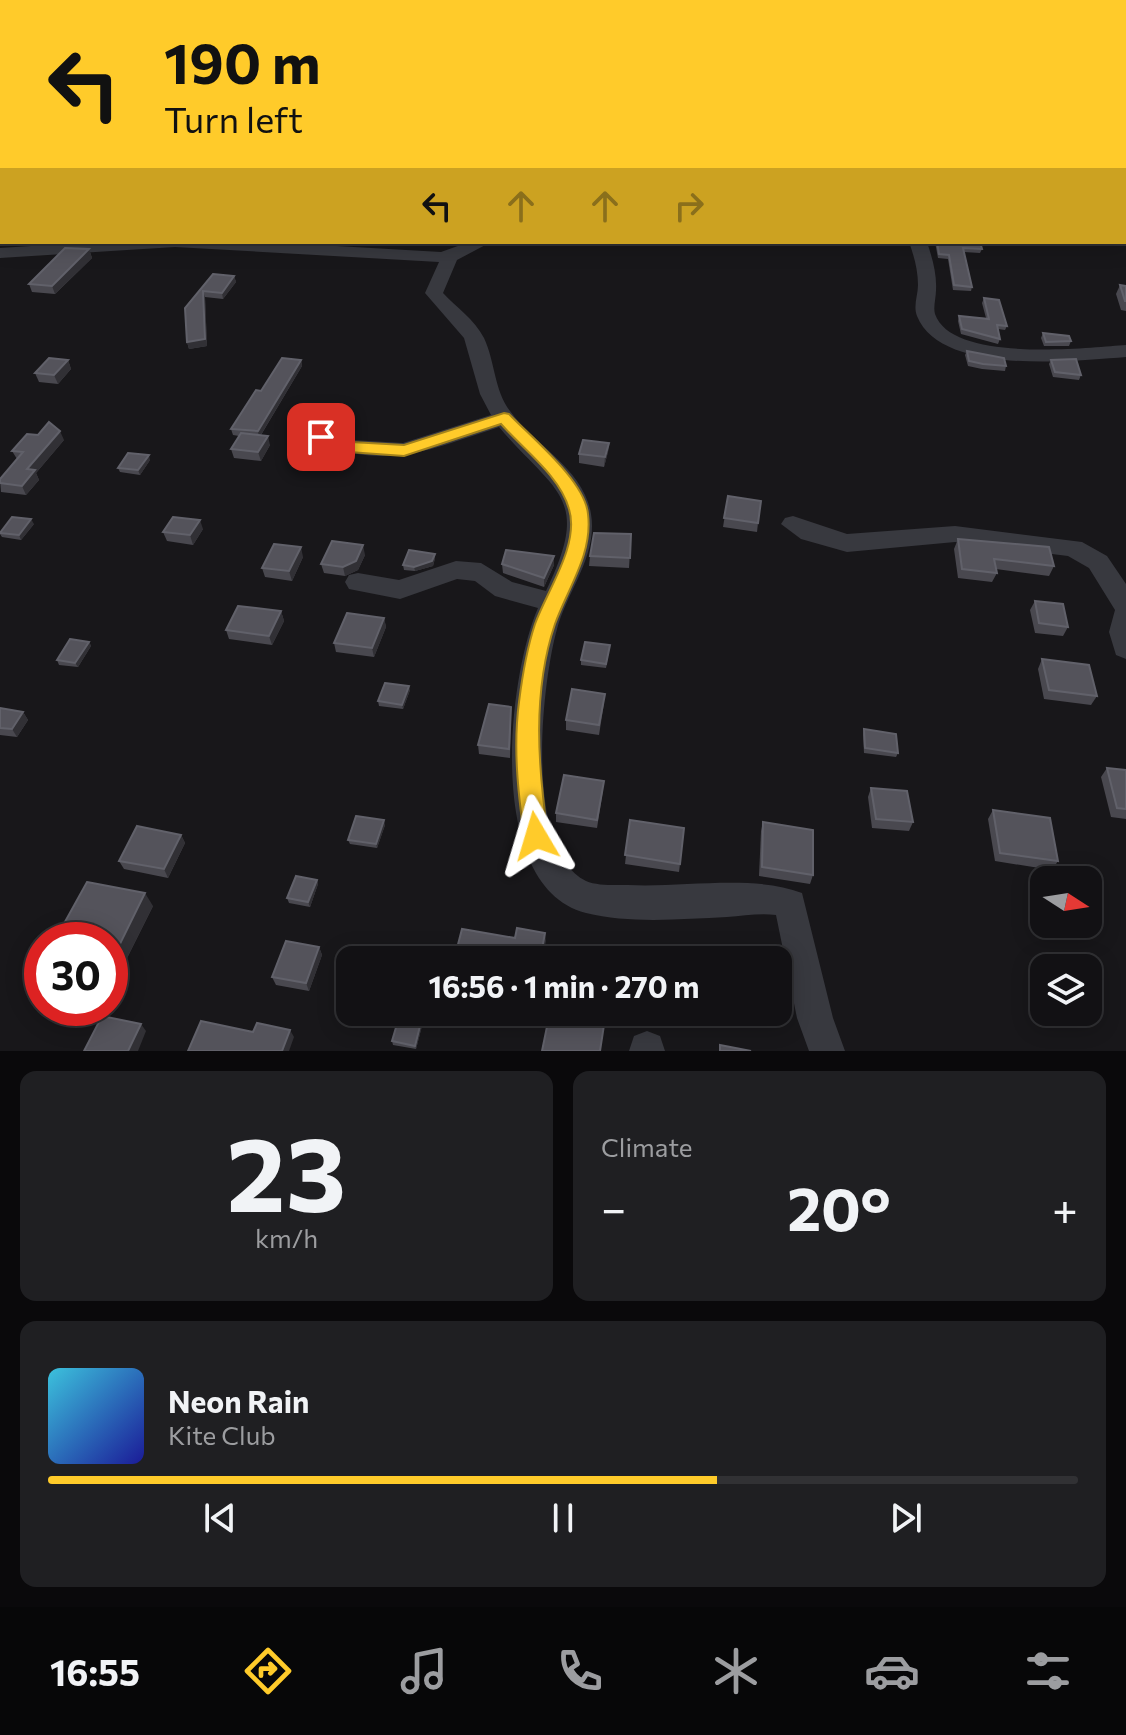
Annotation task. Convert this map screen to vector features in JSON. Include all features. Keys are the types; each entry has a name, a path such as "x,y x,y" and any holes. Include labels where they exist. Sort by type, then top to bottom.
{"street":[{"path":"0,253 143,244"},
{"path":"214,244 450,256 477,244"},
{"path":"919,244 927,275 925,313 934,332 956,345 1042,357 1126,351"},
{"path":"450,256 434,293 474,336 489,390 504,418 569,488 580,512 571,566 545,625 529,702 527,772 536,836 555,876 577,895 614,899 727,901 764,897 790,904 815,1018 827,1051"},
{"path":"321,437 349,447 404,450 504,418"},
{"path":"793,524 810,533 847,543 955,534 1073,548 1098,562 1126,605"},
{"path":"358,582 400,590 456,570 481,572 504,589 554,603"},
{"path":"1126,614 1122,632 1126,648"}],"building":[{"path":"937,244 981,244 982,249 963,248 972,287 954,285 949,255 939,254"},
{"path":"65,248 89,249 52,286 29,284"},
{"path":"213,274 234,276 222,293 203,291 205,339 187,342 185,308"},
{"path":"1120,285 1126,286 1126,301 1125,301"},
{"path":"984,298 999,300 1007,326 997,325 1000,339 962,329 959,316 989,319"},
{"path":"1043,333 1069,336 1071,341 1046,342"},
{"path":"967,351 1004,358 1006,366 969,361"},
{"path":"49,358 68,360 54,375 35,373"},
{"path":"282,358 301,360 258,431 231,429 256,390 261,391"},
{"path":"1076,359 1081,375 1055,372 1051,360"},
{"path":"49,422 60,431 27,469 35,470 22,486 0,483 23,452 12,451 27,434 38,435"},
{"path":"241,433 268,436 258,452 231,449"},
{"path":"583,440 609,443 605,457 579,454"},
{"path":"128,453 149,455 138,470 118,468"},
{"path":"728,496 761,501 758,523 724,518"},
{"path":"12,517 31,519 19,535 0,533"},
{"path":"173,517 200,520 190,535 163,532"},
{"path":"594,533 631,534 630,558 590,556"},
{"path":"958,539 1049,547 1054,566 994,559 997,573 962,569"},
{"path":"332,541 363,545 356,561 343,567 321,564"},
{"path":"274,544 301,547 289,571 262,568"},
{"path":"409,550 435,554 432,561 414,567 403,565"},
{"path":"506,550 554,556 544,578 502,564"},
{"path":"1035,601 1063,604 1068,627 1039,623"},
{"path":"238,606 281,611 269,636 226,630"},
{"path":"347,613 384,618 372,648 334,643"},
{"path":"70,639 89,642 75,663 57,660"},
{"path":"585,642 610,645 606,664 581,660"},
{"path":"1042,659 1089,665 1097,696 1049,690"},
{"path":"385,683 409,686 402,705 378,701"},
{"path":"572,689 605,694 599,725 566,720"},
{"path":"489,704 511,707 509,749 478,745"},
{"path":"0,708 23,712 12,729 0,728"},
{"path":"864,729 896,734 898,753 865,748"},
{"path":"1107,768 1126,770 1126,809 1117,808"},
{"path":"564,775 604,781 597,820 556,813"},
{"path":"871,788 907,791 913,822 876,819"},
{"path":"993,810 1050,818 1058,861 1000,853"},
{"path":"356,816 384,820 376,844 348,840"},
{"path":"630,820 684,828 680,864 625,855"},
{"path":"763,822 813,830 813,875 762,867"},
{"path":"137,826 181,835 164,869 119,861"},
{"path":"296,876 317,880 308,902 287,898"},
{"path":"87,882 145,893 128,928 128,922 65,922"},
{"path":"517,928 545,933 543,946 458,946 462,929 515,938"},
{"path":"286,941 319,947 306,983 272,977"},
{"path":"128,1021 141,1024 128,1051 84,1051 97,1026 128,1026"},
{"path":"201,1021 253,1032 257,1023 290,1030 282,1051 188,1051"},
{"path":"396,1026 420,1026 415,1046 392,1041"},
{"path":"547,1026 604,1026 600,1051 542,1051"},
{"path":"720,1045 751,1051 720,1051"}],"route":[{"path":"321,437 349,447 404,450 426,446 504,418 569,488 580,512 578,535 571,566 545,625 529,702 527,772 536,836"}]}
